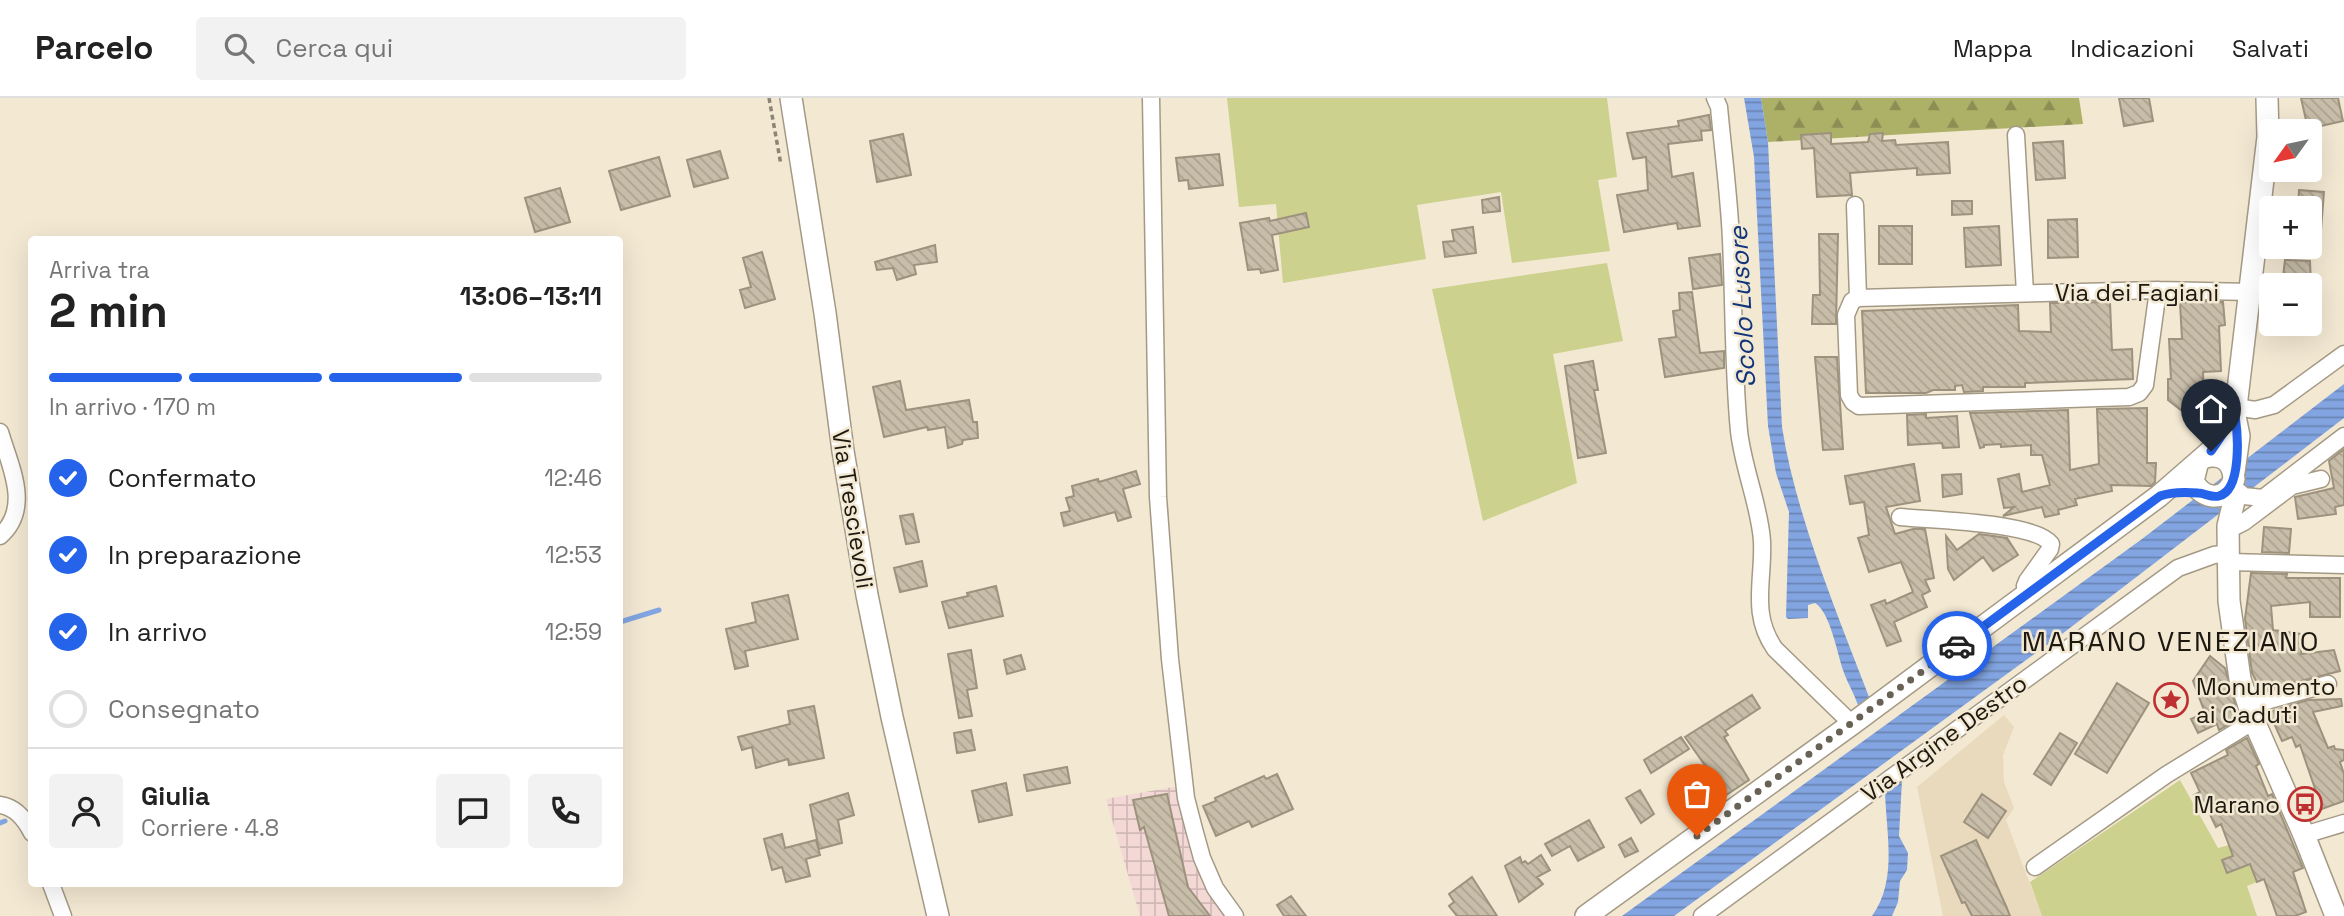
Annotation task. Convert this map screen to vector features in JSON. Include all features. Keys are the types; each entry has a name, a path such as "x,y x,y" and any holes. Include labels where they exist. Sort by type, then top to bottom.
{"main road":[{"name":"Via Trescievoli","path":"791,98 860,559 892,717 938,916"},
{"path":"2160,496 2198,492 2219,496 2227,492 2238,436 2235,411 2268,137 2267,98"},
{"path":"1586,916 1852,724 2160,496 2201,461 2227,430 2235,411"},
{"path":"2201,461 2221,457 2233,468 2234,501 2228,528 2229,601 2234,648 2251,713 2336,916"},
{"path":"2201,461 2193,481 2198,492 2228,528"}],"street":[{"path":"1151,98 1158,497 1170,659 1186,798 1194,830 1202,858 1216,888 1235,916"},
{"path":"1716,98 1731,235 1739,432 1762,540 1762,625 1775,649 1852,724"},
{"name":"Via dei Fagiani","path":"2016,135 2025,293"},
{"path":"1855,205 1858,298 1852,301 1846,315 1849,395 1859,406 2129,397 2139,393 2145,385 2158,290"},
{"name":"Via dei Fagiani","path":"1858,298 2158,290 2250,292"},
{"path":"2235,411 2274,405 2344,354"},
{"path":"0,432 18,495 12,524 0,536"},
{"path":"2233,468 2244,496 2251,499 2263,498 2344,436"},
{"path":"2228,528 2244,522 2292,486 2322,479"},
{"path":"1900,517 2023,529 2047,539 2051,544 2050,549 2027,581 2025,586 2029,592"},
{"name":"Via Argine Destro","path":"1702,916 2178,568 2214,555 2344,565"},
{"path":"2035,867 2251,713 2328,684"},
{"path":"0,805 14,809 28,826"},
{"path":"2304,835 2344,823"},
{"path":"52,887 63,916"}],"shaded area":[{"path":"2004,715 2014,727 2003,755 2004,782 2014,808 2006,820 2042,916 1943,916 1917,787"},
{"path":"1179,786 1183,816 1198,871 1227,916 1140,916 1106,799"}],"green space":[{"path":"1227,98 1607,98 1617,177 1598,180 1610,251 1512,263 1501,192 1417,205 1426,259 1283,283 1276,204 1239,207"},
{"path":"1761,98 2079,98 2083,124 1768,142"},
{"path":"1607,263 1623,341 1553,354 1577,483 1483,521 1432,289"},
{"path":"2180,780 2218,848 2229,845 2233,856 2250,864 2257,882 2247,886 2257,916 2042,916 2030,882"}],"water":[{"path":"1744,98 1761,98 1768,142 1782,427 1788,461 1807,529 1869,697 1858,705 1843,670 1829,623 1820,608 1815,603 1808,605 1808,618 1786,617 1789,512 1776,473 1768,426 1754,157"},
{"path":"2344,384 2344,418 2062,634 1674,916 1622,916 2142,539"},
{"path":"1898,777 1902,780 1899,836 1908,853 1907,870 1900,881 1898,902 1892,916 1872,916 1880,902 1888,870 1885,787"}],"building":[{"path":"2119,98 2149,98 2153,121 2124,126"},
{"path":"2301,98 2338,98 2343,121 2322,126 2322,119 2306,119"},
{"path":"1709,115 1711,130 1701,131 1702,140 1668,144 1672,177 1693,173 1700,226 1678,229 1677,223 1624,232 1617,195 1648,190 1646,157 1633,159 1627,133 1679,126 1678,121"},
{"path":"1831,133 1831,144 1868,142 1870,134 1883,133 1882,141 1895,140 1896,145 1948,142 1950,173 1917,175 1917,168 1850,173 1852,195 1817,197 1814,148 1802,149 1801,135"},
{"path":"903,134 911,175 877,182 870,141"},
{"path":"2063,141 2065,178 2036,180 2033,143"},
{"path":"720,151 728,178 694,187 687,160"},
{"path":"1219,154 1223,185 1189,189 1188,180 1179,181 1176,158"},
{"path":"659,157 670,196 621,210 609,171"},
{"path":"560,188 570,222 535,232 525,198"},
{"path":"2299,190 2324,192 2322,218 2322,196 2299,196"},
{"path":"1499,197 1500,211 1483,213 1482,200"},
{"path":"1952,201 1972,201 1972,214 1952,215"},
{"path":"1306,213 1309,227 1272,235 1278,270 1261,273 1260,269 1248,270 1240,223 1269,218 1270,221"},
{"path":"2077,219 2078,257 2048,258 2048,220"},
{"path":"1879,226 1912,226 1912,264 1879,264"},
{"path":"1999,226 2001,265 1966,267 1964,228"},
{"path":"1473,227 1476,253 1445,257 1443,242 1454,241 1452,230"},
{"path":"1819,234 1838,234 1836,324 1812,324 1813,295 1820,295"},
{"path":"935,245 937,262 914,265 916,274 897,280 893,268 877,270 875,262"},
{"path":"762,252 775,299 745,308 740,290 751,287 743,258"},
{"path":"1720,254 1722,285 1693,289 1689,258"},
{"path":"2285,260 2310,261 2310,273 2283,273"},
{"path":"1692,292 1700,353 1724,351 1724,368 1665,377 1659,339 1676,337 1673,311 1680,310 1679,293"},
{"path":"2110,302 2112,350 2132,349 2133,379 2025,383 2025,387 1983,387 1983,391 1964,392 1962,385 1955,386 1955,390 1933,390 1926,393 1866,393 1862,311 2018,305 2019,331 2051,332 2050,303"},
{"path":"2223,302 2225,325 2219,326 2221,371 2203,372 2204,399 2191,418 2168,400 2168,379 2171,379 2169,339 2182,339 2180,303"},
{"path":"1815,357 1837,357 1843,449 1823,450"},
{"path":"1593,361 1598,390 1594,390 1606,453 1578,458 1565,366"},
{"path":"900,381 906,410 969,400 973,422 977,422 978,438 963,440 962,444 948,448 945,427 928,430 927,427 884,437 873,387"},
{"path":"2147,408 2147,463 2156,463 2155,482 2151,486 2111,485 2112,491 2075,499 2077,505 2058,510 2059,514 2045,517 2042,507 2003,516 2014,507 2004,508 1998,479 2019,474 2022,492 2050,485 2042,455 2031,455 2031,445 1984,445 1980,448 1970,413 2068,410 2070,470 2099,464 2097,409"},
{"path":"1926,414 1926,418 1957,416 1959,447 1943,448 1942,443 1908,445 1907,415"},
{"path":"2344,449 2344,505 2335,507 2336,514 2298,519 2295,497 2334,488 2329,461"},
{"path":"1914,464 1920,501 1886,507 1895,534 1925,529 1934,578 1925,580 1930,591 1922,595 1927,607 1894,622 1901,641 1887,646 1871,605 1885,600 1886,604 1913,592 1901,562 1869,572 1858,538 1869,535 1864,502 1850,504 1845,476"},
{"path":"1136,471 1140,484 1123,489 1131,517 1118,521 1115,512 1064,526 1061,513 1070,511 1066,498 1074,496 1072,486 1098,479 1099,482"},
{"path":"1961,474 1962,494 1943,497 1942,475"},
{"path":"913,514 919,542 906,544 900,516"},
{"path":"2264,527 2291,529 2289,553 2262,552"},
{"path":"1979,534 2007,538 2018,555 1993,571 1983,557 1954,580 1948,569 1946,536 1957,550"},
{"path":"922,561 927,586 900,592 894,568"},
{"path":"2251,573 2287,574 2286,578 2340,578 2340,617 2310,617 2310,602 2271,606 2273,630 2302,634 2301,654 2334,650 2340,671 2261,691 2252,673 2245,619"},
{"path":"996,586 1003,616 949,628 942,602"},
{"path":"788,595 798,639 745,651 748,666 735,669 726,629 756,622 752,603"},
{"path":"971,650 977,688 967,690 972,716 959,718 948,654"},
{"path":"1021,655 1025,669 1007,674 1004,660"},
{"path":"2210,656 2225,668 2239,718 2219,730 2217,724 2198,733 2191,719 2205,713 2193,681"},
{"path":"2117,683 2149,703 2107,773 2075,754"},
{"path":"1752,695 1760,708 1725,731 1728,735 1724,737 1749,780 1717,801 1708,786 1716,781 1685,737"},
{"path":"2341,699 2342,706 2313,712 2328,748 2334,746 2335,749 2344,750 2344,760 2340,762 2344,774 2344,801 2322,809 2300,745 2296,747 2292,737 2282,741 2269,712 2308,700"},
{"path":"814,706 824,758 789,765 788,759 756,768 752,747 742,750 738,737 790,724 788,711"},
{"path":"971,730 975,750 957,753 954,733"},
{"path":"2060,733 2077,743 2051,785 2034,774"},
{"path":"1681,737 1689,749 1651,773 1644,760"},
{"path":"2247,738 2259,764 2256,766 2268,796 2272,794 2303,868 2293,872 2306,912 2295,916 2277,916 2264,879 2257,882 2250,864 2227,873 2222,860 2233,856 2221,824 2216,827 2206,806 2201,808 2194,795 2200,792 2191,773 2228,755 2226,750"},
{"path":"1067,767 1070,783 1027,791 1024,775"},
{"path":"1277,774 1293,809 1252,827 1249,821 1216,836 1203,806 1264,776 1266,779"},
{"path":"1006,783 1012,815 979,822 972,791"},
{"path":"1640,790 1654,814 1641,823 1626,798"},
{"path":"848,793 854,815 838,820 842,843 819,849 810,805"},
{"path":"1167,794 1188,887 1210,916 1169,916 1144,827 1140,830 1133,800"},
{"path":"1982,794 2006,811 1988,838 1964,822"},
{"path":"1589,820 1604,847 1578,861 1570,846 1552,856 1545,844"},
{"path":"782,834 785,848 816,840 820,855 806,859 810,876 786,882 782,867 772,870 764,839"},
{"path":"1631,838 1638,851 1625,857 1619,845"},
{"path":"1976,840 2010,916 1972,916 1965,902 1962,903 1941,856"},
{"path":"1541,855 1550,870 1537,877 1543,884 1519,902 1505,866 1520,857 1522,863 1525,861 1528,864"},
{"path":"1472,877 1497,916 1457,916 1449,906 1454,902 1449,894"},
{"path":"1291,896 1306,916 1284,916 1277,905"}],"waterway":[{"path":"623,621 659,610"},
{"path":"0,823 5,821"}],"way so far":[{"path":"1697,836 1957,646"}],"place":[{"name":"Monumento ai Caduti","path":"2171,700"},
{"name":"Marano","path":"2305,804"}],"district":[{"name":"MARANO VENEZIANO","path":"2171,641"}],"route":[{"path":"1957,646 2160,496 2169,493 2219,496 2227,492 2234,479 2237,453 2235,416 2211,451"}],"water label":[{"name":"Scolo Lusore","path":"1742,307"}]}
